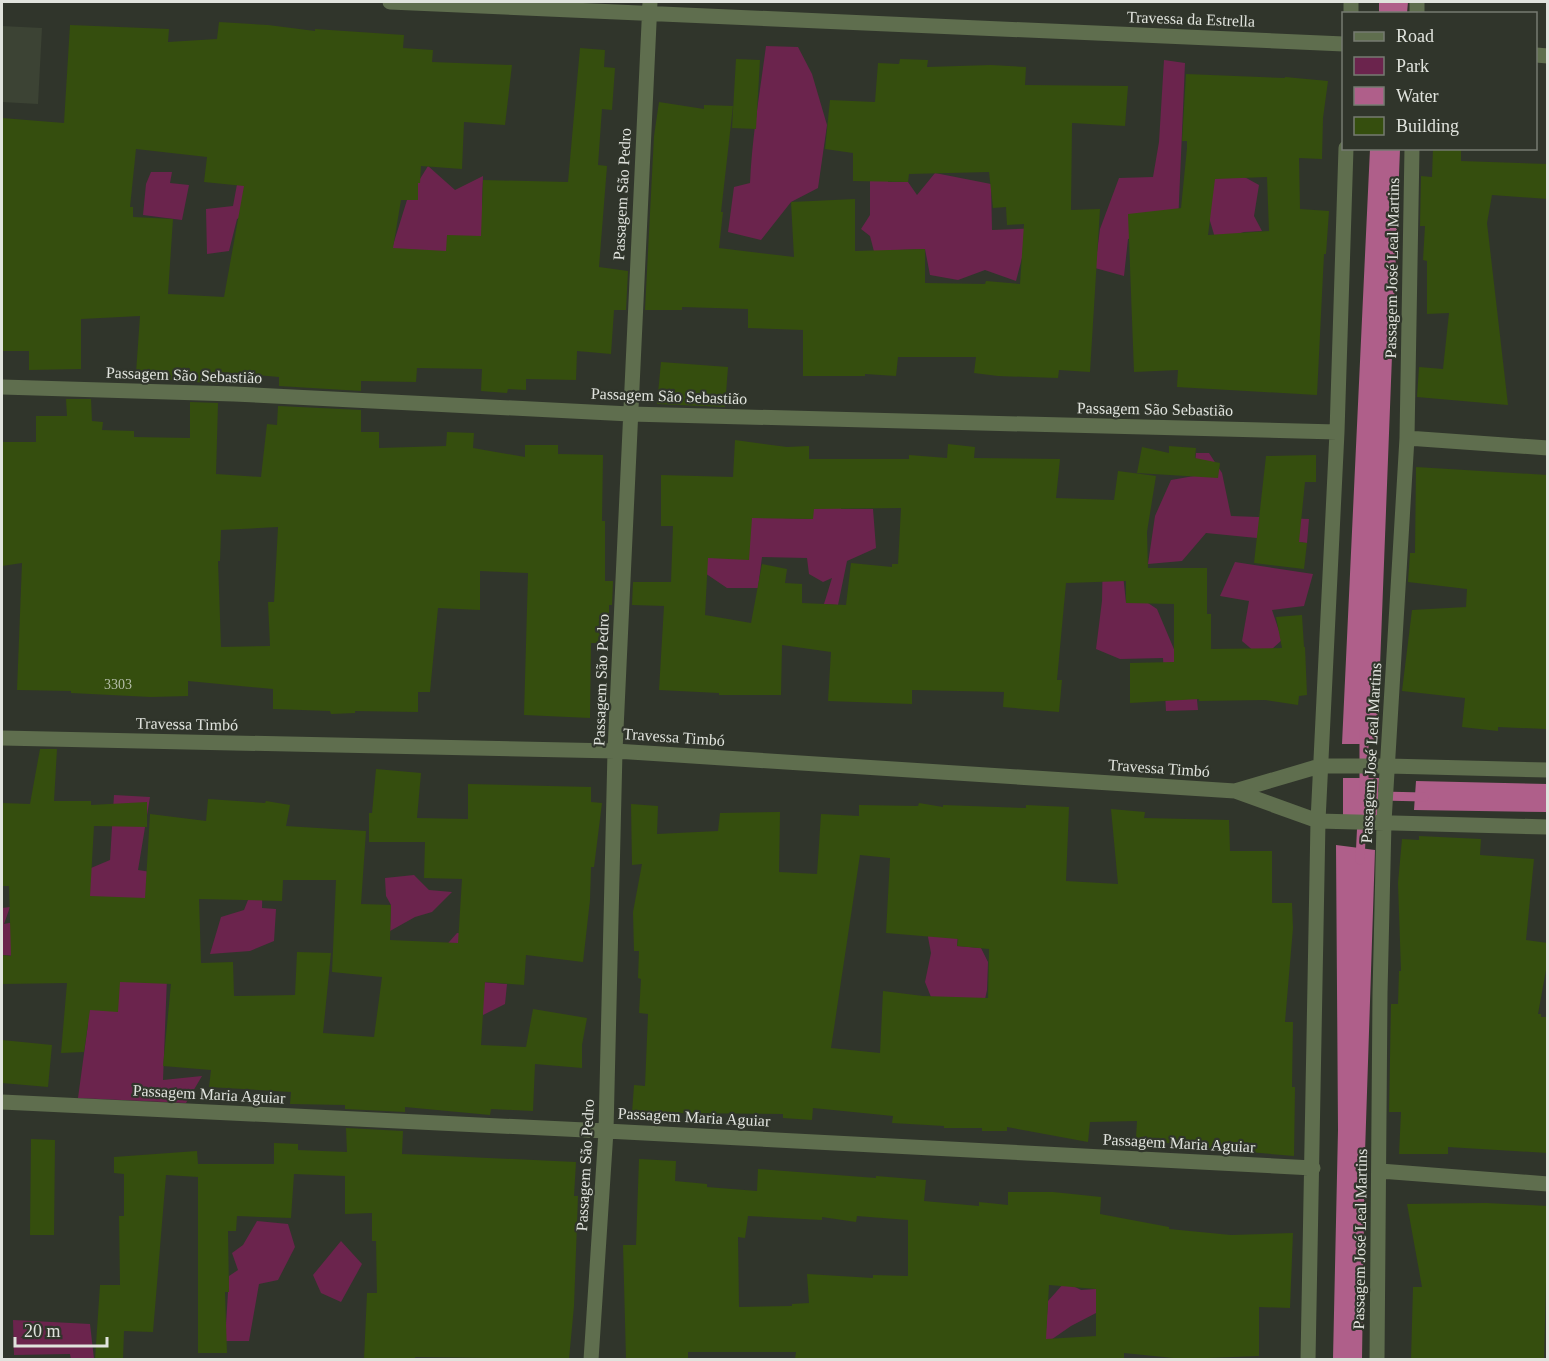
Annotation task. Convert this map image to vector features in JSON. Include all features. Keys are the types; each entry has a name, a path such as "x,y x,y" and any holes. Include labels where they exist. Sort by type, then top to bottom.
{"street":[{"name":"Travessa da Estrella","path":"390,2 649,8 1342,44"},
{"name":"Passagem São Pedro","path":"591,1359 606,1131 615,751 649,8"},
{"path":"1308,1359 1318,820 1337,432 1346,150"},
{"name":"Passagem José Leal Martins","path":"1377,1359 1383,818 1407,438 1412,150"},
{"name":"Passagem São Sebastião","path":"2,387 234,394 630,414 1337,432"},
{"path":"1407,438 1548,448"},
{"name":"Travessa Timbó","path":"2,738 615,751 1235,791 1318,820 1383,818 1548,827"},
{"name":"Travessa Timbó","path":"1235,791 1320,766 1385,770 1548,771"},
{"name":"Passagem Maria Aguiar","path":"2,1102 1313,1168"},
{"path":"1380,1171 1548,1184"}],"shaded area":[{"path":"2,26 42,28 38,104 2,102"}],"green space":[{"path":"766,46 798,47 812,74 827,125 818,188 791,202 761,240 728,232 734,187 750,183 754,132"},
{"path":"1164,60 1185,63 1178,224 1128,239 1124,276 1095,268 1100,229 1119,178 1153,177 1159,142"},
{"path":"250,114 263,206 237,219 229,251 207,254 206,209 233,206"},
{"path":"428,166 455,190 483,176 482,205 491,245 385,271 407,200"},
{"path":"151,172 172,172 170,183 189,185 182,220 143,215 146,184"},
{"path":"935,173 991,184 992,230 1040,228 1023,254 1016,281 985,270 958,280 930,275 925,249 898,250 877,263 870,236 861,229 870,215 870,178 888,174 888,182 908,182 917,195"},
{"path":"1208,174 1239,174 1259,185 1254,216 1262,231 1244,232 1216,241 1210,221"},
{"path":"1196,453 1209,453 1222,473 1231,516 1309,519 1307,543 1206,533 1182,561 1148,564 1155,516 1171,480 1194,476"},
{"path":"841,468 841,509 873,509 876,548 847,561 838,605 824,604 832,578 823,582 809,574 807,558 762,557 758,588 727,588 702,571 703,552 750,508 782,518 813,519 812,485"},
{"path":"1103,553 1122,565 1126,603 1148,603 1157,609 1176,654 1193,660 1198,710 1166,711 1163,658 1120,659 1096,649 1102,601"},
{"path":"1235,562 1313,574 1304,606 1272,610 1282,640 1262,658 1242,641 1249,601 1220,596"},
{"path":"114,795 150,797 138,870 171,875 163,1080 202,1076 186,1103 78,1098 88,1024 87,927 91,868 110,860"},
{"path":"250,868 263,868 262,908 276,909 274,941 250,951 210,954 221,917 244,910 248,900"},
{"path":"414,875 429,890 452,892 432,912 415,917 390,931 391,905 386,896 385,878"},
{"path":"10,907 4,924 29,919 18,956 2,955 2,908"},
{"path":"930,918 959,922 957,946 981,948 988,962 987,990 977,1036 931,997 925,982 931,953 928,937"},
{"path":"457,933 478,934 481,982 507,984 505,1004 483,1015 442,950"},
{"path":"257,1221 288,1224 295,1247 278,1280 259,1284 249,1341 225,1341 229,1276 238,1270 232,1253 243,1245"},
{"path":"341,1241 362,1264 341,1302 321,1293 313,1275"},
{"path":"1065,1282 1081,1290 1096,1289 1096,1313 1071,1326 1045,1344 1048,1301"},
{"path":"13,1320 90,1324 94,1359 71,1359 70,1354 14,1355"}],"water":[{"path":"1379,2 1408,2 1407,12 1379,12"},
{"path":"1370,150 1400,150 1377,744 1342,744"},
{"path":"1343,778 1379,778 1377,819 1343,818"},
{"path":"1416,781 1547,784 1547,812 1414,810"},
{"path":"1336,845 1375,850 1365,1153 1362,1359 1333,1359 1338,1130"}],"building":[{"path":"219,22 315,31 315,29 404,35 403,48 433,50 432,62 512,65 505,125 464,122 462,169 421,166 418,200 401,200 393,248 446,251 447,235 481,236 483,180 568,182 580,48 605,50 604,67 615,68 612,110 602,109 598,165 607,166 599,267 628,271 626,310 614,310 611,354 577,351 576,380 526,379 526,390 508,389 507,393 481,391 482,369 417,368 416,382 361,381 361,391 279,386 279,377 221,372 220,384 170,380 171,375 136,373 140,316 81,319 81,369 29,370 29,351 2,351 2,118 64,123 70,25 169,29 168,42 217,39","holes":["136,149 207,157 204,182 244,186 224,297 168,294 173,219 133,217 133,207 130,207"]},
{"path":"736,59 760,60 756,129 732,128"},
{"path":"900,59 928,60 927,67 991,65 1026,67 1025,85 1128,86 1125,126 1072,123 1071,210 1100,209 1090,372 1059,370 1058,378 998,376 974,373 976,357 898,357 896,376 865,374 865,376 803,376 803,330 748,328 748,309 682,307 682,310 645,310 654,136 659,102 704,109 704,105 733,106 719,248 794,257 791,202 855,199 855,251 925,249 925,283 985,284 986,281 1020,284 1024,224 1007,225 1006,207 993,208 989,172 909,174 908,182 853,181 853,153 825,149 830,100 875,102 878,63 899,64"},
{"path":"1186,74 1285,77 1328,81 1323,118 1322,159 1299,158 1300,209 1329,211 1326,254 1324,254 1317,395 1177,387 1178,370 1134,372 1128,214 1181,208 1187,148 1187,141 1182,141","holes":["1267,177 1269,231 1208,235 1215,179"]},
{"path":"1433,150 1461,150 1461,161 1548,164 1548,199 1492,195 1487,223 1508,405 1417,397 1419,367 1443,369 1449,313 1427,314 1427,261 1423,260 1425,226 1420,226 1421,176 1432,177"},
{"path":"661,362 728,367 725,407 657,404"},
{"path":"66,399 91,399 92,421 103,422 102,430 134,431 134,437 190,438 190,402 218,403 216,474 261,477 267,424 277,425 278,406 361,410 361,432 379,432 379,448 446,446 447,432 474,433 473,448 525,457 525,445 558,445 558,454 603,455 602,521 605,521 605,581 613,581 612,605 609,605 609,618 603,618 602,643 591,643 590,718 524,715 528,573 480,571 480,610 438,608 430,692 418,692 418,712 355,711 355,713 331,714 330,711 273,709 273,689 188,681 188,696 151,697 71,693 71,691 17,690 22,563 2,566 2,442 36,442 36,416 67,416","holes":["278,527 274,602 268,602 270,646 221,647 218,561 220,561 221,530"]},
{"path":"735,440 787,447 809,446 809,459 909,459 909,455 947,458 948,444 975,447 974,458 1060,459 1056,498 1114,500 1118,471 1156,476 1147,532 1148,568 1207,568 1207,614 1211,614 1211,649 1282,648 1276,617 1302,615 1307,695 1299,696 1298,705 1265,700 1199,701 1199,699 1130,703 1130,663 1174,662 1174,604 1126,603 1126,581 1066,583 1057,680 1062,680 1059,712 1003,707 1004,692 912,690 912,704 828,701 831,652 782,645 781,695 719,695 719,693 659,690 664,606 632,605 633,582 671,582 673,526 661,526 661,475 733,477","holes":["901,508 898,564 892,564 892,567 851,563 846,605 802,603 802,584 785,583 787,569 762,564 751,623 705,615 708,558 749,560 752,518 813,519 814,509"]},
{"path":"1169,446 1196,448 1195,458 1220,463 1218,478 1137,473 1142,447 1169,453"},
{"path":"1316,455 1316,482 1305,482 1299,542 1307,543 1304,569 1254,563 1266,456"},
{"path":"1416,467 1548,475 1546,729 1498,727 1498,731 1462,727 1465,698 1402,691 1412,610 1466,607 1467,589 1408,582 1410,553 1415,553"},
{"path":"40,749 57,749 54,801 91,801 91,805 147,802 147,827 94,826 90,896 145,898 150,814 206,821 208,799 265,803 266,801 290,805 286,826 366,831 361,904 391,905 390,940 458,943 462,879 424,878 425,842 369,842 369,813 372,813 376,769 421,773 417,818 468,819 468,784 591,787 591,802 602,803 594,867 591,867 583,962 526,955 524,985 485,982 481,1045 526,1047 533,1009 587,1018 582,1045 582,1068 535,1064 533,1111 491,1109 490,1115 405,1107 405,1112 345,1109 345,1105 290,1104 291,1092 209,1087 211,1070 163,1066 171,984 120,982 118,1012 90,1010 84,1052 61,1053 67,983 2,984 2,955 11,956 9,886 2,886 2,803 30,804","holes":["283,880 336,880 332,972 382,977 374,1037 323,1033 331,953 297,952 295,995 234,996 233,962 201,963 199,899 282,901"]},
{"path":"919,803 943,807 943,805 1026,808 1026,805 1069,807 1066,881 1118,884 1111,809 1145,812 1144,818 1229,820 1230,851 1272,851 1272,903 1292,903 1293,928 1285,1022 1293,1022 1294,1156 1203,1148 1203,1143 1162,1143 1162,1141 1136,1138 1137,1121 1090,1122 1088,1142 1007,1127 1007,1131 982,1131 982,1128 944,1128 944,1126 892,1123 893,1116 813,1108 812,1120 783,1118 783,1114 665,1113 664,1117 632,1113 634,1085 645,1086 648,1014 639,1013 641,979 638,978 639,951 634,951 633,912 642,864 632,865 631,804 658,806 657,834 718,831 720,813 780,812 779,872 817,874 821,814 859,816 859,805 918,806","holes":["860,855 890,858 886,933 958,939 957,946 989,949 988,998 923,996 883,991 880,1053 831,1048"]},
{"path":"1419,836 1481,839 1480,855 1534,859 1526,940 1548,943 1548,959 1538,1014 1541,1014 1541,1017 1548,1017 1548,1153 1448,1147 1448,1154 1399,1154 1401,1112 1389,1112 1391,1004 1398,1004 1399,971 1401,971 1398,883 1402,839 1419,840"},
{"path":"2,1040 52,1045 48,1087 2,1083"},
{"path":"346,1128 403,1131 402,1154 576,1162 574,1196 578,1196 574,1306 569,1359 415,1357 415,1359 364,1359 367,1293 377,1293 376,1241 372,1241 372,1213 345,1214 345,1176 294,1174 291,1218 237,1216 236,1231 228,1231 229,1292 225,1292 227,1353 198,1353 198,1177 166,1175 153,1332 124,1331 123,1359 95,1359 100,1285 120,1285 119,1216 124,1216 124,1174 114,1173 114,1157 197,1151 198,1164 274,1164 274,1143 298,1144 298,1150 347,1152"},
{"path":"31,1139 55,1140 54,1235 30,1235"},
{"path":"639,1159 676,1161 675,1181 707,1184 707,1187 757,1191 758,1169 876,1178 876,1176 926,1180 924,1201 979,1206 979,1202 1008,1205 1008,1192 1053,1192 1101,1197 1100,1214 1169,1227 1169,1229 1231,1235 1293,1233 1290,1308 1259,1307 1259,1356 1183,1359 1124,1353 1124,1359 795,1359 796,1352 688,1352 688,1359 626,1359 623,1245 636,1245","holes":["748,1216 822,1220 822,1217 856,1222 857,1216 908,1220 908,1276 873,1275 873,1278 807,1274 809,1303 792,1304 792,1306 739,1307 738,1237 745,1238","1049,1285 1096,1289 1096,1336 1046,1339"]},
{"path":"1486,1203 1548,1206 1544,1359 1411,1359 1413,1287 1422,1287 1407,1204"}],"waterway":[{"path":"1364,732 1364,791"},
{"path":"1381,796 1424,797"},
{"path":"1360,860 1362,819"}]}
